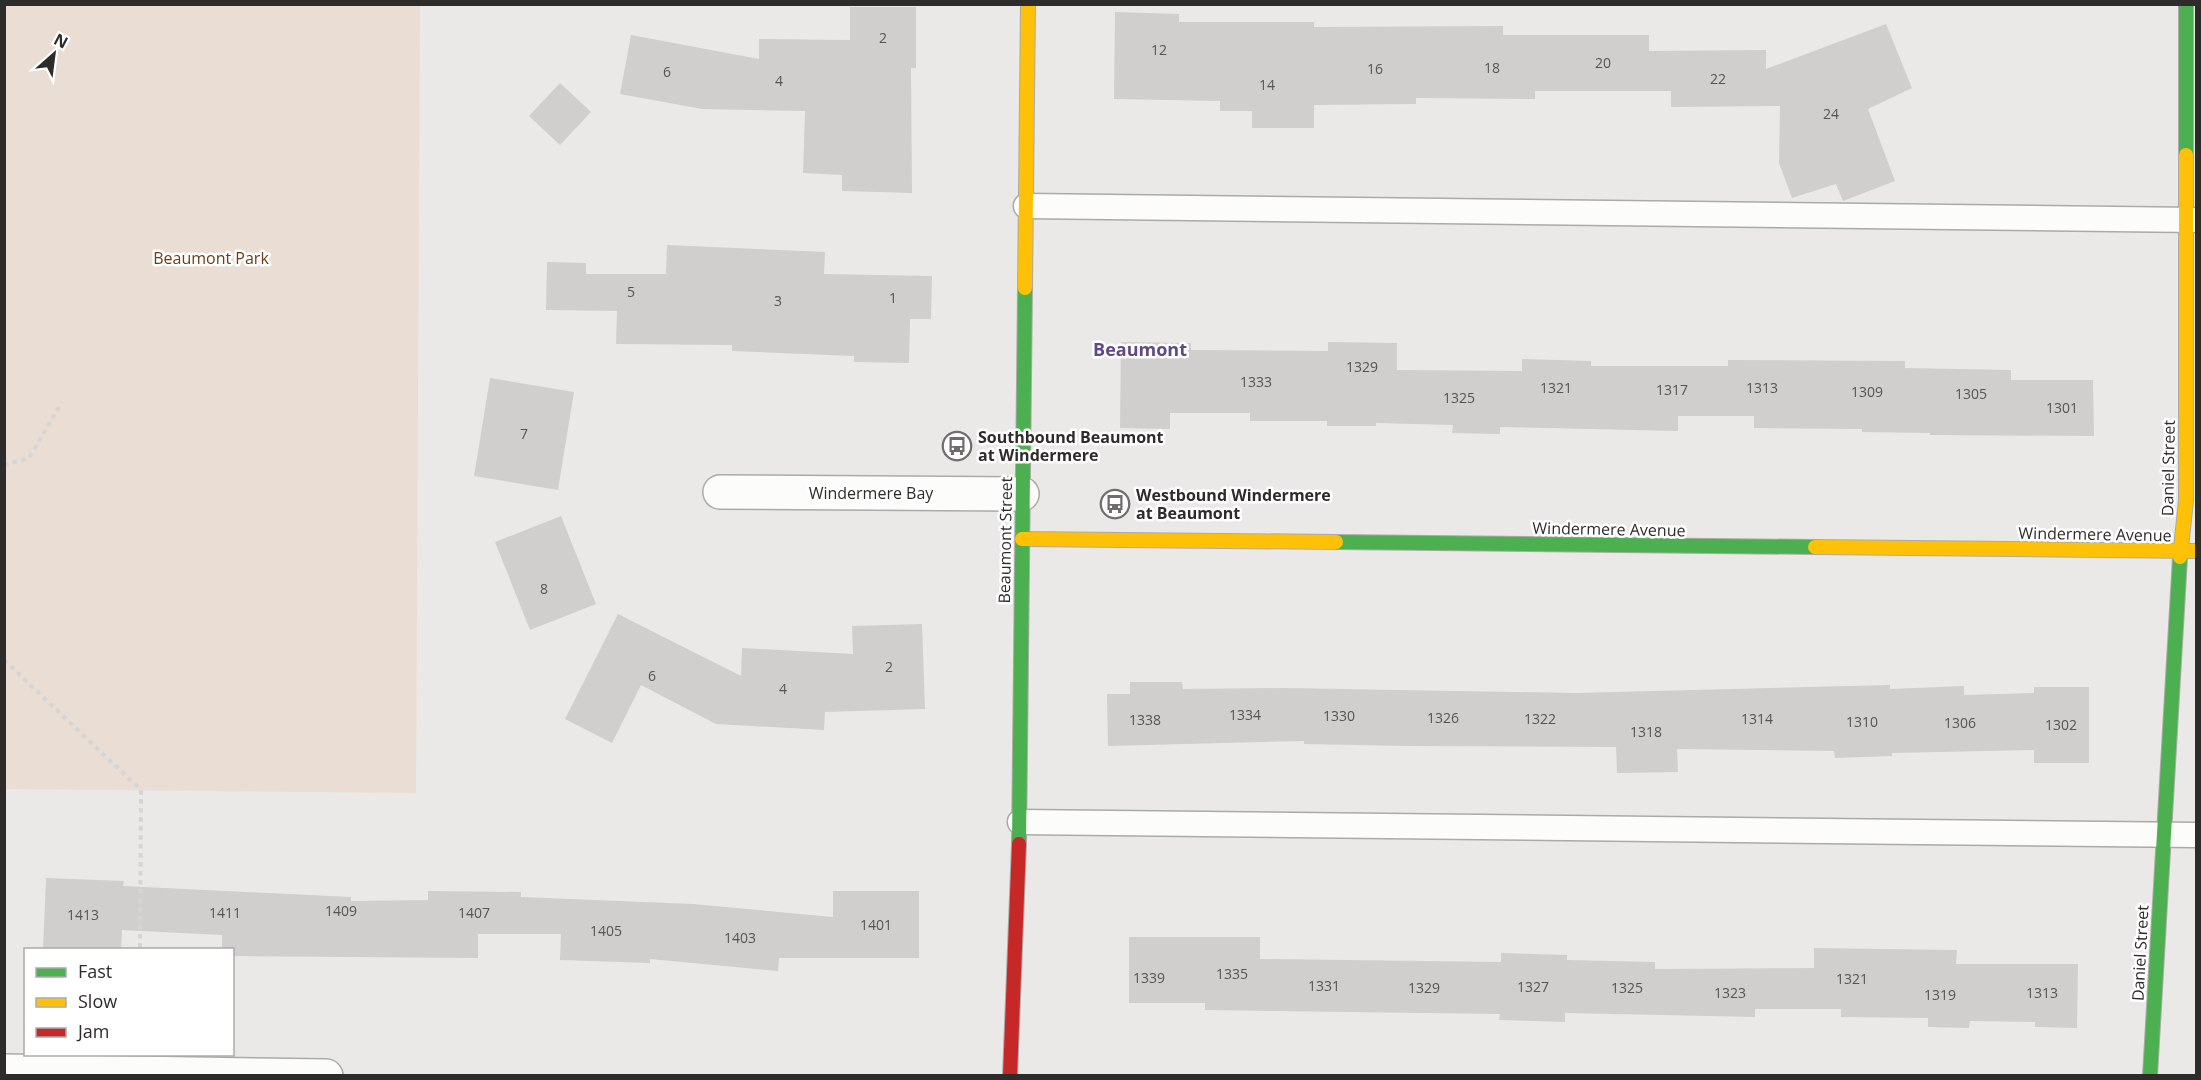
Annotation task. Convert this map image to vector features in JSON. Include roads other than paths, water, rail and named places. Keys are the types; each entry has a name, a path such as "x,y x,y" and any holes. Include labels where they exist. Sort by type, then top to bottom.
{"street":[{"name":"Beaumont Street","path":"1010,1076 1020,822 1028,4"},
{"name":"Daniel Street","path":"2150,1076 2162,835 2180,551 2186,501 2191,220 2186,4"},
{"name":"Windermere Bay","path":"720,492 1022,494"},
{"name":"Windermere Avenue","path":"1022,539 2196,551"},
{"path":"4,1071 326,1076"}],"lane":[{"path":"1026,206 2191,220"},
{"path":"1020,822 2196,835"}],"place":[{"name":"Southbound Beaumont at Windermere","path":"957,446"},
{"name":"Westbound Windermere at Beaumont","path":"1115,504"}],"district":[{"name":"Beaumont","path":"1140,350"}],"park label":[{"name":"Beaumont Park","path":"211,258"}]}
